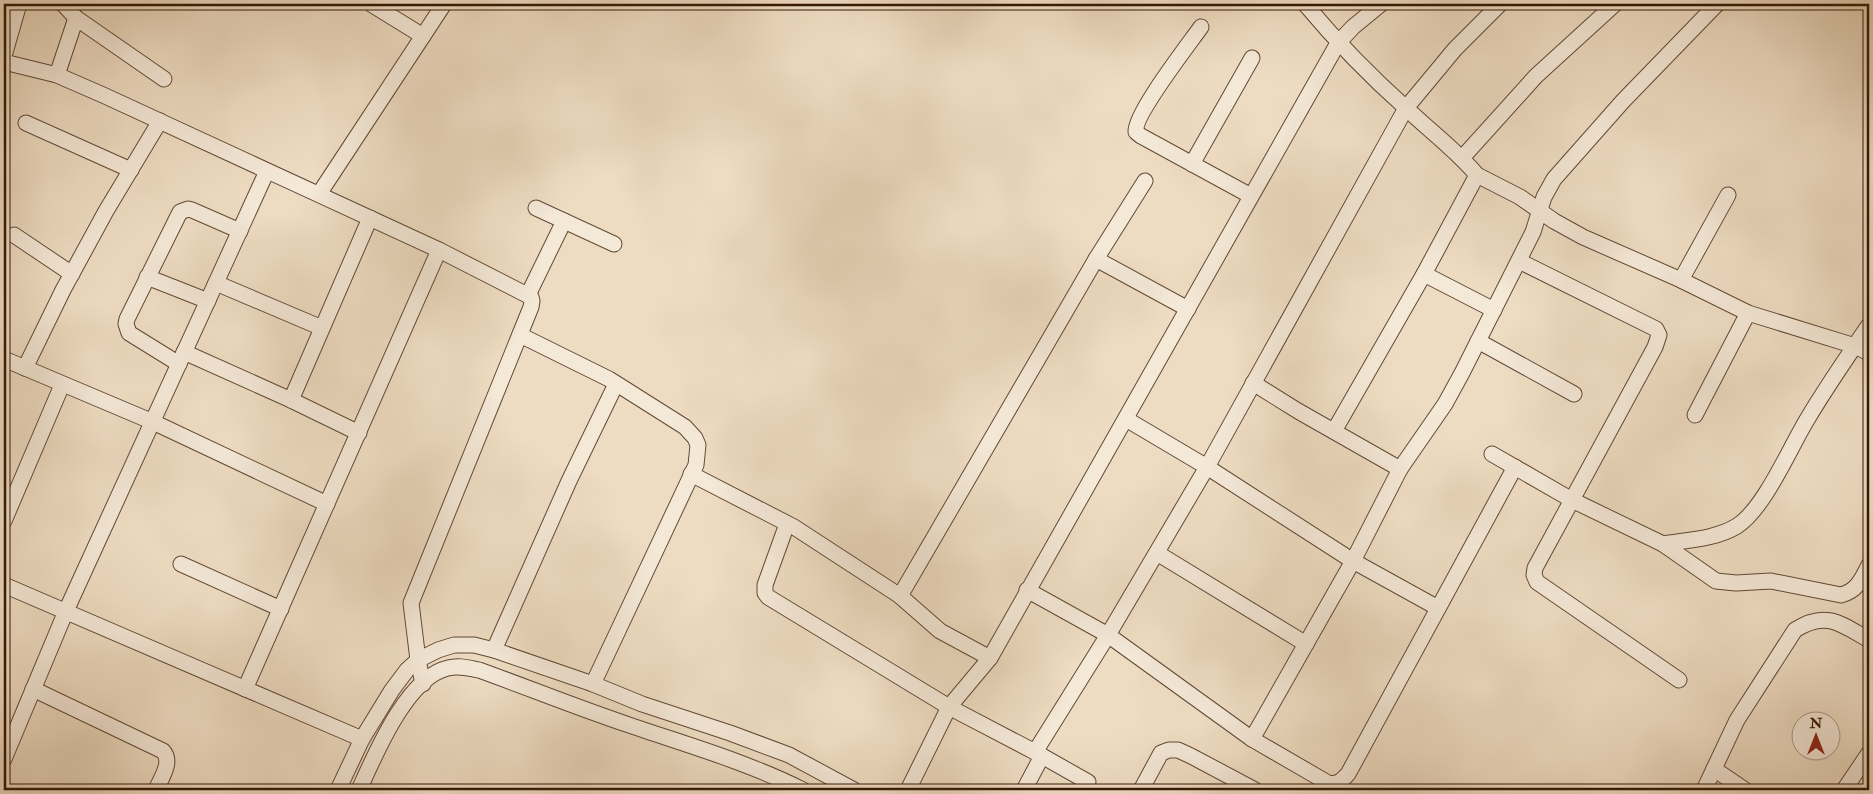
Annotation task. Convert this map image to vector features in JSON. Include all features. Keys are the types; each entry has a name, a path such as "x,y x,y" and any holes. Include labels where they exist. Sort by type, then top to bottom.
{"street":[{"path":"4,56 19,4"},
{"path":"63,4 76,18 164,79"},
{"path":"371,4 423,36"},
{"path":"318,194 444,4"},
{"path":"1305,4 1338,43 1462,158 1477,175 1520,197 1554,221 1583,237 1681,280 1748,313 1855,346 1869,353"},
{"path":"908,790 949,707 990,658 1338,43 1353,27 1381,4"},
{"path":"1024,790 1039,754 1207,468 1406,108 1454,49 1500,4"},
{"path":"1462,158 1536,76 1615,4"},
{"path":"1252,738 1353,561 1400,469 1445,404 1519,262 1537,223 1548,188 1564,166 1623,101 1717,4"},
{"path":"57,75 76,18"},
{"path":"1201,27 1160,84 1136,122 1136,132 1251,196"},
{"path":"1192,164 1252,58"},
{"path":"4,62 57,75 439,250 528,295 532,301 532,307 411,603 423,684"},
{"path":"25,368 72,274 160,121"},
{"path":"26,123 131,170"},
{"path":"4,759 66,611 154,422 267,171"},
{"path":"1334,431 1424,274 1477,175"},
{"path":"900,596 1096,259 1145,181"},
{"path":"1681,280 1728,196"},
{"path":"536,208 614,244"},
{"path":"240,231 192,210 183,210 177,216 127,319 129,333 182,358 291,400 359,433"},
{"path":"291,400 370,218"},
{"path":"528,295 564,221"},
{"path":"14,235 72,274"},
{"path":"246,689 439,250"},
{"path":"1096,259 1188,309"},
{"path":"1519,262 1656,329 1659,335 1655,347 1535,568 1534,575 1537,582 1679,680"},
{"path":"1424,274 1494,310"},
{"path":"147,277 208,301"},
{"path":"216,283 322,328"},
{"path":"1695,416 1748,313"},
{"path":"1663,544 1694,540 1725,532 1737,526 1755,510 1818,400 1869,325"},
{"path":"520,336 616,384 685,426 698,445 698,454 691,474 592,684"},
{"path":"1478,341 1574,394"},
{"path":"4,359 62,385 154,422 327,504"},
{"path":"1253,383 1400,469"},
{"path":"494,650 569,481 616,384"},
{"path":"4,521 11,485 62,385"},
{"path":"1126,420 1207,468 1353,561 1438,608"},
{"path":"1492,454 1572,500 1663,544 1716,580 1724,583 1771,581 1841,595 1850,593 1855,589 1869,565"},
{"path":"1027,590 1108,635 1252,738 1328,784 1335,784 1341,782 1348,774 1514,468"},
{"path":"691,474 786,524 900,596 940,631 990,658"},
{"path":"786,524 765,586 765,593 768,597 949,707 1088,782"},
{"path":"1156,553 1306,644"},
{"path":"181,564 281,609"},
{"path":"4,585 362,739"},
{"path":"1704,790 1737,720 1795,630 1806,623 1820,619 1835,620 1869,640"},
{"path":"338,790 362,739 392,690 407,670 418,660 438,650 454,645 474,645 494,650 592,684 642,704 730,733 789,755 844,788"},
{"path":"359,790 397,714 413,693 436,672 462,666 479,670 710,752 803,790"},
{"path":"33,689 163,751 166,755 167,763 156,790"},
{"path":"1141,790 1161,753 1169,750 1178,750 1191,756 1254,790"},
{"path":"1844,790 1869,753"},
{"path":"1714,770 1744,790"}]}
